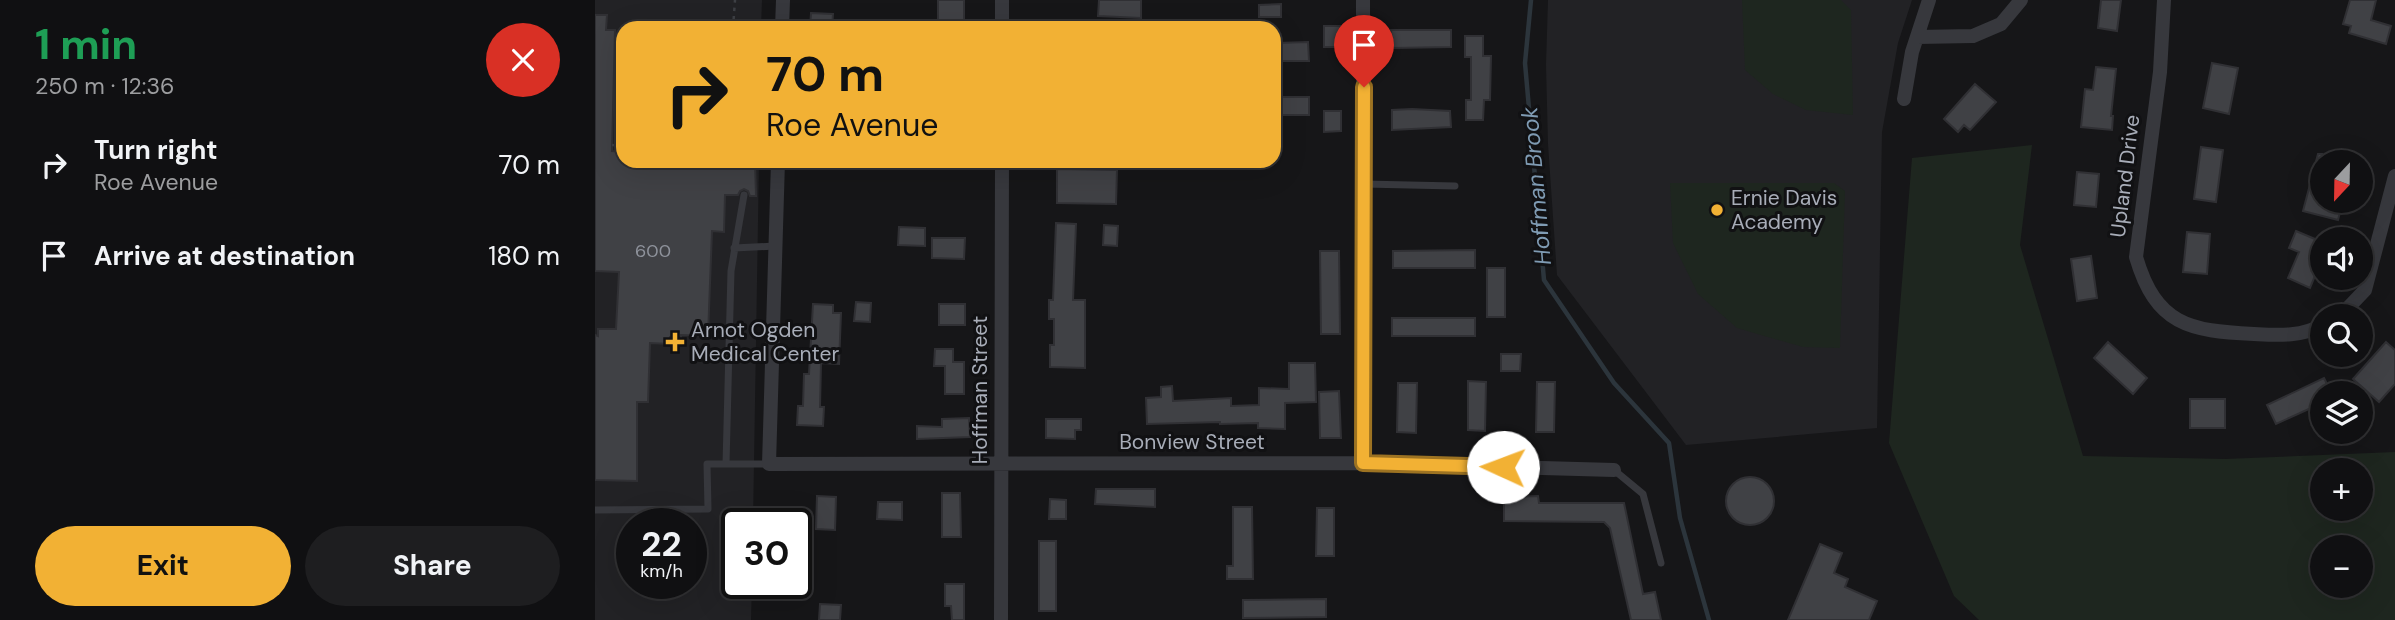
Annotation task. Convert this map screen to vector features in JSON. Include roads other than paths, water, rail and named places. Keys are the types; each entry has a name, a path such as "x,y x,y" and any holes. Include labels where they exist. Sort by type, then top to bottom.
{"street":[{"path":"782,21 783,0"},
{"path":"1002,0 1002,21"},
{"path":"1363,0 1363,463"},
{"path":"1904,99 1906,78 1929,0"},
{"path":"1917,37 1973,36 2001,24 2021,0"},
{"name":"Upland Drive","path":"2164,0 2160,72 2136,257 2142,279 2152,298 2165,311 2199,329 2279,335 2310,331"},
{"path":"769,464 778,168"},
{"name":"Hoffman Street","path":"1001,620 1002,168"},
{"path":"2352,304 2365,290 2395,176"},
{"name":"Bonview Street","path":"769,464 1363,463 1614,470"}],"lane":[{"path":"1364,184 1455,186"},
{"path":"726,464 730,275 744,195"},
{"path":"734,248 775,246"},
{"path":"595,510 708,509 707,464 769,464"},
{"path":"1614,470 1643,494 1661,563"}],"waterway":[{"name":"Hoffman Brook","path":"1531,0 1525,63 1544,280 1614,383 1669,443 1680,518 1709,620"}],"place":[{"name":"Ernie Davis Academy","path":"1717,210"},
{"name":"Arnot Ogden Medical Center","path":"675,342"}]}
